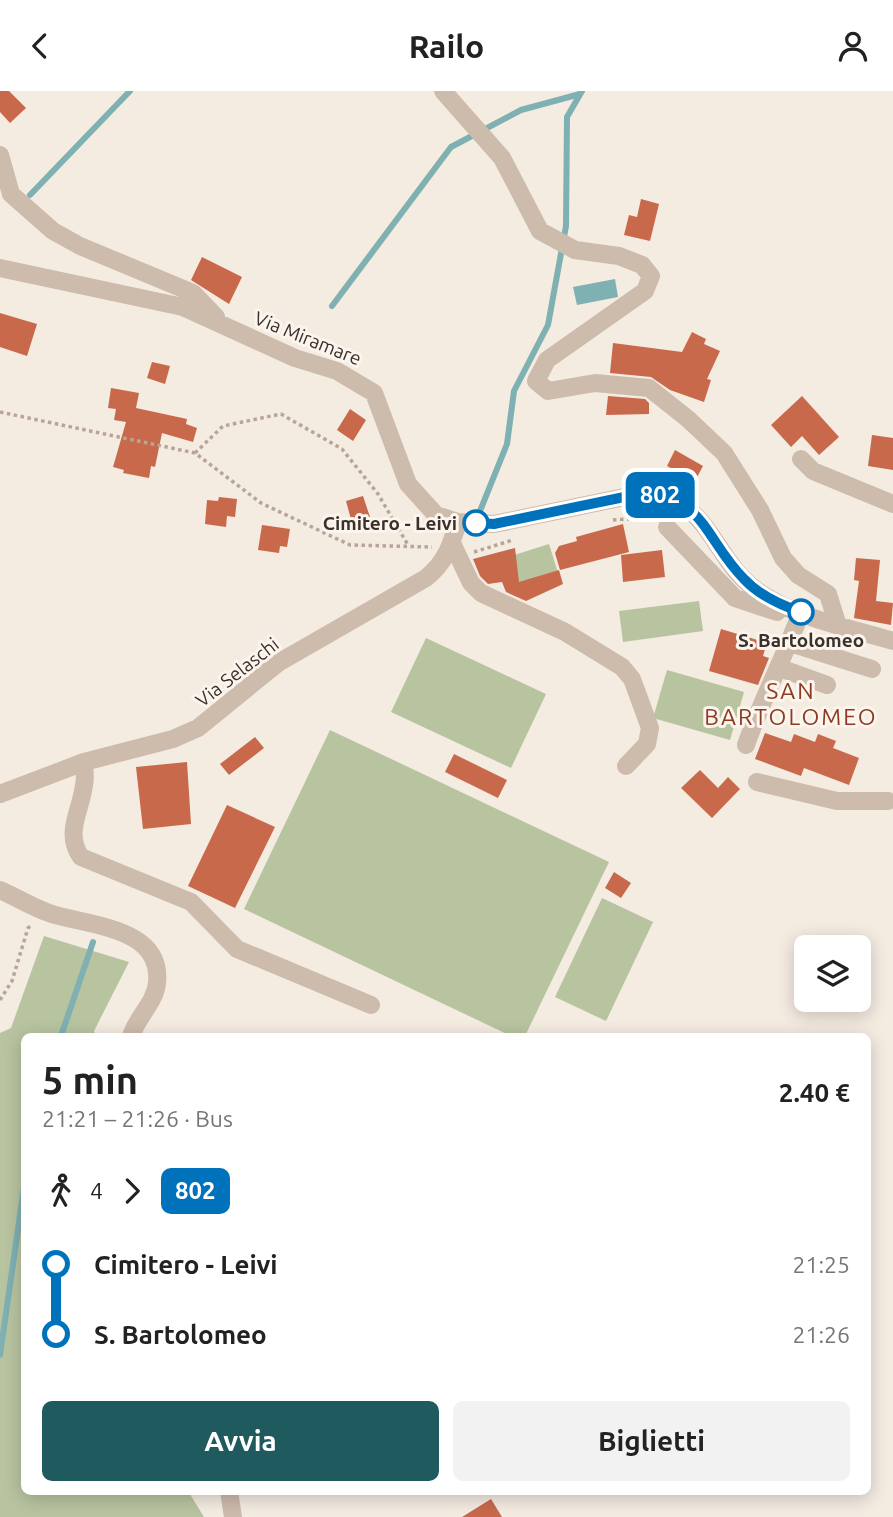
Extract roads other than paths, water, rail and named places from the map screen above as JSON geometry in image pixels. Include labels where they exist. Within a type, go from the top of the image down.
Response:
[{"type":"street","points":[[443,91],[502,158],[540,231],[576,250],[619,256],[642,265],[651,276],[645,291],[547,360],[536,381],[548,391],[595,383],[649,388],[688,419],[724,453],[760,510],[783,558],[798,575],[828,594],[838,626]]},
{"type":"street","points":[[0,155],[11,194],[52,231],[80,247],[193,293],[226,327]]},
{"type":"street","name":"Via Miramare","points":[[0,268],[183,307],[364,384],[374,393],[408,484],[436,515],[458,522],[494,524],[634,495],[653,494],[676,499],[701,520],[744,579],[762,594],[838,626],[893,641]]},
{"type":"street","points":[[801,459],[813,471],[893,504]]},
{"type":"street","name":"Via Selaschi","points":[[0,794],[84,762],[173,739],[198,728],[278,663],[439,568],[451,547],[458,522]]},
{"type":"street","points":[[667,527],[735,598],[785,615],[796,610]]},
{"type":"street","points":[[451,547],[471,583],[481,593],[565,632],[622,667],[632,679],[650,728],[647,744],[626,767]]},
{"type":"street","points":[[746,745],[760,704],[790,643],[796,610]]},
{"type":"street","points":[[790,643],[872,669]]},
{"type":"street","points":[[780,668],[827,685]]},
{"type":"street","points":[[84,762],[85,785],[72,834],[75,848],[81,857],[191,902],[237,949],[371,1005]]},
{"type":"street","points":[[757,782],[837,801],[888,801]]},
{"type":"street","points":[[0,890],[48,913],[128,934],[143,944],[154,963],[158,980],[155,993],[133,1033]]},
{"type":"street","points":[[230,1495],[233,1517]]},
{"type":"water","points":[[615,279],[618,297],[577,305],[573,287]]},
{"type":"waterway","points":[[30,195],[130,91]]},
{"type":"waterway","points":[[478,516],[507,444],[514,391],[548,325],[566,226],[567,117],[582,91]]},
{"type":"waterway","points":[[332,306],[451,147],[521,110],[580,94]]},
{"type":"waterway","points":[[62,1033],[93,942]]},
{"type":"waterway","points":[[0,1355],[21,1208]]},
{"type":"place","name":"Cimitero - Leivi","points":[[476,523]]},
{"type":"place","name":"S. Bartolomeo","points":[[801,612]]},
{"type":"district","name":"SAN BARTOLOMEO","points":[[791,704]]}]
